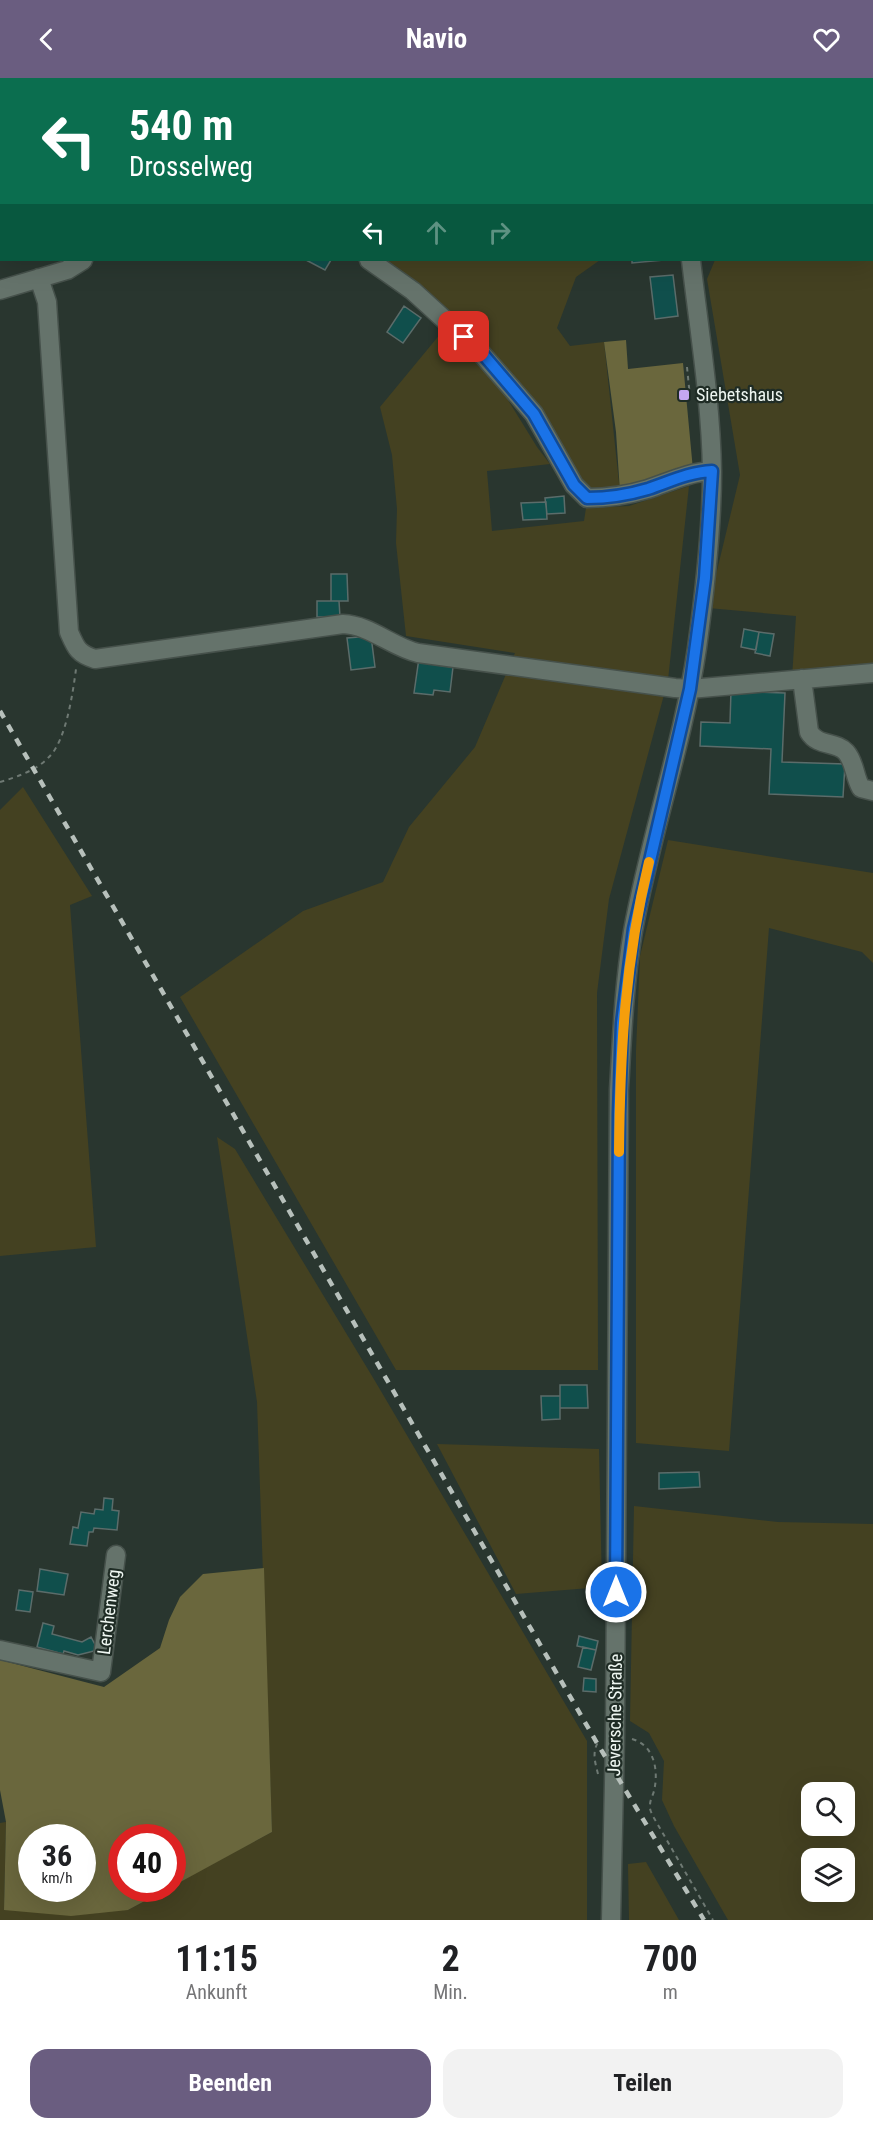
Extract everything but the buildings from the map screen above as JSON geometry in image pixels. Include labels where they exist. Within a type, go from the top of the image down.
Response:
[{"type":"street","points":[[0,290],[67,270],[81,261]]},
{"type":"street","points":[[370,261],[413,291],[482,353],[534,414],[574,485],[587,498],[620,496],[698,472],[712,471]]},
{"type":"street","name":"Jeversche Straße","points":[[611,1920],[615,1737],[619,1114],[622,1023],[634,929],[690,689],[705,578],[712,471],[691,261]]},
{"type":"street","points":[[39,278],[47,302],[69,632],[82,655],[95,659],[343,624],[354,625],[404,650],[418,653],[690,689],[873,673]]},
{"type":"street","points":[[802,679],[809,732],[814,740],[845,751],[852,762],[861,788],[873,791]]},
{"type":"street","name":"Lerchenweg","points":[[0,1650],[101,1672],[116,1555]]},
{"type":"path","points":[[0,782],[17,777],[51,756],[63,733],[72,701],[80,652]]},
{"type":"path","points":[[615,1737],[639,1741],[651,1751],[655,1778],[649,1806],[713,1920]]},
{"type":"shaded area","points":[[380,261],[599,261],[576,277],[557,328],[570,346],[604,342],[620,492],[590,492],[577,480],[545,420]]},
{"type":"shaded area","points":[[715,261],[873,261],[873,670],[792,678],[796,616],[708,608],[740,475],[707,279]]},
{"type":"shaded area","points":[[446,327],[500,387],[550,464],[487,471],[492,531],[584,521],[586,508],[629,506],[689,486],[668,680],[609,899],[597,993],[598,1370],[396,1370],[180,997],[303,911],[383,882],[409,827],[475,747],[515,653],[406,636],[396,543],[397,509],[392,455],[380,407]]},
{"type":"shaded area","points":[[626,340],[628,369],[683,363],[693,470],[620,492],[616,432],[604,342]]},
{"type":"shaded area","points":[[23,787],[92,896],[70,905],[96,1247],[0,1256],[0,810]]},
{"type":"shaded area","points":[[668,840],[873,873],[873,963],[862,952],[769,928],[729,1451],[636,1443],[636,1051],[640,956]]},
{"type":"shaded area","points":[[217,1137],[235,1149],[587,1741],[587,1920],[0,1920],[0,1823],[6,1822],[4,1910],[128,1910],[143,1902],[186,1902],[186,1878],[272,1832],[257,1402]]},
{"type":"shaded area","points":[[437,1444],[599,1449],[602,1587],[516,1594]]},
{"type":"shaded area","points":[[634,1506],[778,1522],[873,1524],[873,1920],[728,1920],[674,1826],[662,1800],[664,1761],[649,1733],[630,1721]]},
{"type":"shaded area","points":[[264,1568],[272,1832],[186,1879],[186,1824],[108,1824],[108,1902],[143,1902],[128,1910],[71,1916],[4,1910],[6,1822],[0,1790],[0,1660],[104,1687],[160,1648],[169,1620],[180,1597],[203,1574]]},
{"type":"shaded area","points":[[646,1862],[679,1920],[629,1920],[628,1864]]},
{"type":"railway","points":[[0,711],[597,1743],[704,1920]]},
{"type":"slow traffic","points":[[619,1152],[622,1023],[629,958],[649,862]]},
{"type":"place","name":"Siebetshaus","points":[[684,395]]},
{"type":"route","points":[[464,337],[482,353],[534,414],[574,485],[587,498],[620,496],[698,472],[712,471],[705,578],[690,689],[634,929],[622,1023],[619,1114],[616,1592]]}]
